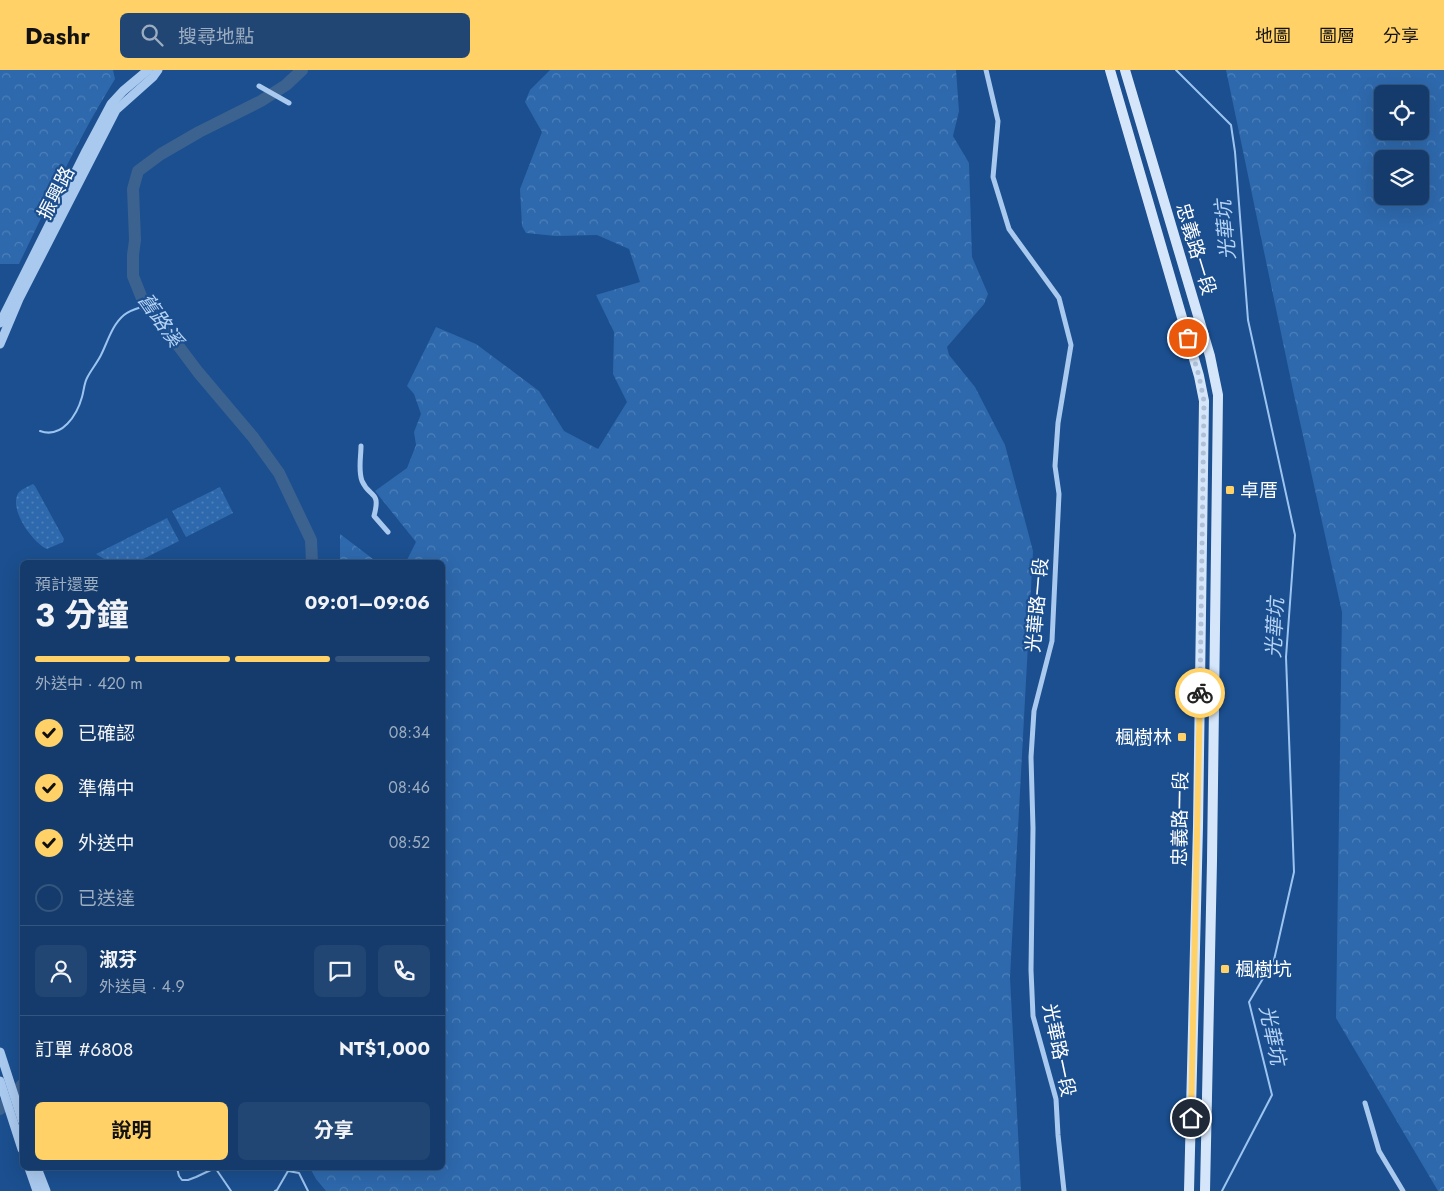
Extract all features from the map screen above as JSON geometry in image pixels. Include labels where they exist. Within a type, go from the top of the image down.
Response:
[{"type":"main road","name":"忠義路一段","points":[[1110,70],[1157,243],[1199,376],[1204,401],[1190,1014],[1189,1191]]},
{"type":"main road","name":"忠義路一段","points":[[1125,70],[1178,236],[1212,363],[1218,395],[1216,757],[1212,1015],[1205,1191]]},
{"type":"main road","points":[[1157,243],[1178,236]]},
{"type":"main road","points":[[1195,757],[1216,757]]},
{"type":"main road","points":[[1190,1014],[1212,1015]]},
{"type":"street","name":"振興路","points":[[0,323],[86,150],[111,104],[148,70]]},
{"type":"street","name":"振興路","points":[[0,344],[19,299],[116,110],[148,82],[158,70]]},
{"type":"street","name":"光華路一段","points":[[986,70],[998,121],[993,177],[1009,229],[1058,298],[1071,345],[1058,423],[1055,458],[1059,494],[1052,641],[1034,711],[1032,757],[1031,970],[1033,1016],[1056,1099],[1064,1191]]},
{"type":"street","points":[[259,86],[289,103]]},
{"type":"street","points":[[361,446],[360,470],[363,483],[376,497],[377,503],[374,516],[388,532]]},
{"type":"street","points":[[0,1052],[20,1112]]},
{"type":"street","points":[[0,1082],[20,1142]]},
{"type":"street","points":[[1365,1103],[1379,1151],[1403,1191]]},
{"type":"street","points":[[30,1170],[37,1191]]},
{"type":"street","points":[[38,1170],[46,1191]]},
{"type":"green space","points":[[0,70],[113,70],[115,79],[76,147],[19,264],[0,264]]},
{"type":"green space","points":[[550,70],[956,70],[959,111],[953,136],[969,163],[972,257],[988,294],[984,304],[947,347],[949,355],[975,387],[1005,445],[1033,551],[1010,977],[1021,1191],[326,1191],[311,1170],[445,1170],[445,560],[407,560],[416,542],[375,491],[407,468],[416,445],[414,432],[421,414],[414,394],[407,386],[436,327],[476,344],[539,391],[564,431],[598,449],[627,402],[613,374],[614,332],[596,295],[640,282],[629,249],[597,235],[556,236],[526,233],[522,226],[520,189],[542,132],[525,102],[530,90]]},
{"type":"green space","points":[[1226,70],[1444,70],[1444,1191],[1438,1191],[1336,1018],[1342,612],[1294,395]]},
{"type":"green space","points":[[33,484],[64,539],[63,542],[47,549],[29,533],[16,507],[16,499],[19,492]]},
{"type":"green space","points":[[220,487],[233,513],[186,537],[172,511]]},
{"type":"green space","points":[[167,518],[179,541],[141,560],[106,560],[96,554]]},
{"type":"green space","points":[[340,534],[374,560],[340,560]]},
{"type":"waterway","name":"舊路溪","points":[[302,70],[286,85],[261,101],[199,132],[161,154],[138,171],[133,189],[135,240],[133,276],[145,306],[253,437],[279,473],[311,540],[312,560]]},
{"type":"waterway","name":"光華坑","points":[[1176,70],[1231,125],[1235,152],[1248,320],[1295,535],[1286,657],[1294,872],[1274,960],[1249,1002],[1272,1095],[1222,1191]]},
{"type":"waterway","points":[[40,431],[55,432],[67,424],[80,404],[87,378],[116,324],[126,313],[145,306]]},
{"type":"waterway","name":"舊路溪","points":[[0,1109],[20,1087]]},
{"type":"waterway","points":[[178,1170],[182,1180],[188,1180],[211,1170]]},
{"type":"waterway","points":[[217,1170],[231,1191]]},
{"type":"waterway","points":[[275,1191],[288,1171],[299,1173],[308,1191]]},
{"type":"way so far","points":[[1188,338],[1204,401],[1200,693]]},
{"type":"place","name":"卓厝","points":[[1230,490]]},
{"type":"place","name":"楓樹林","points":[[1182,737]]},
{"type":"place","name":"楓樹坑","points":[[1225,969]]},
{"type":"route","points":[[1191,1118],[1200,693]]}]
